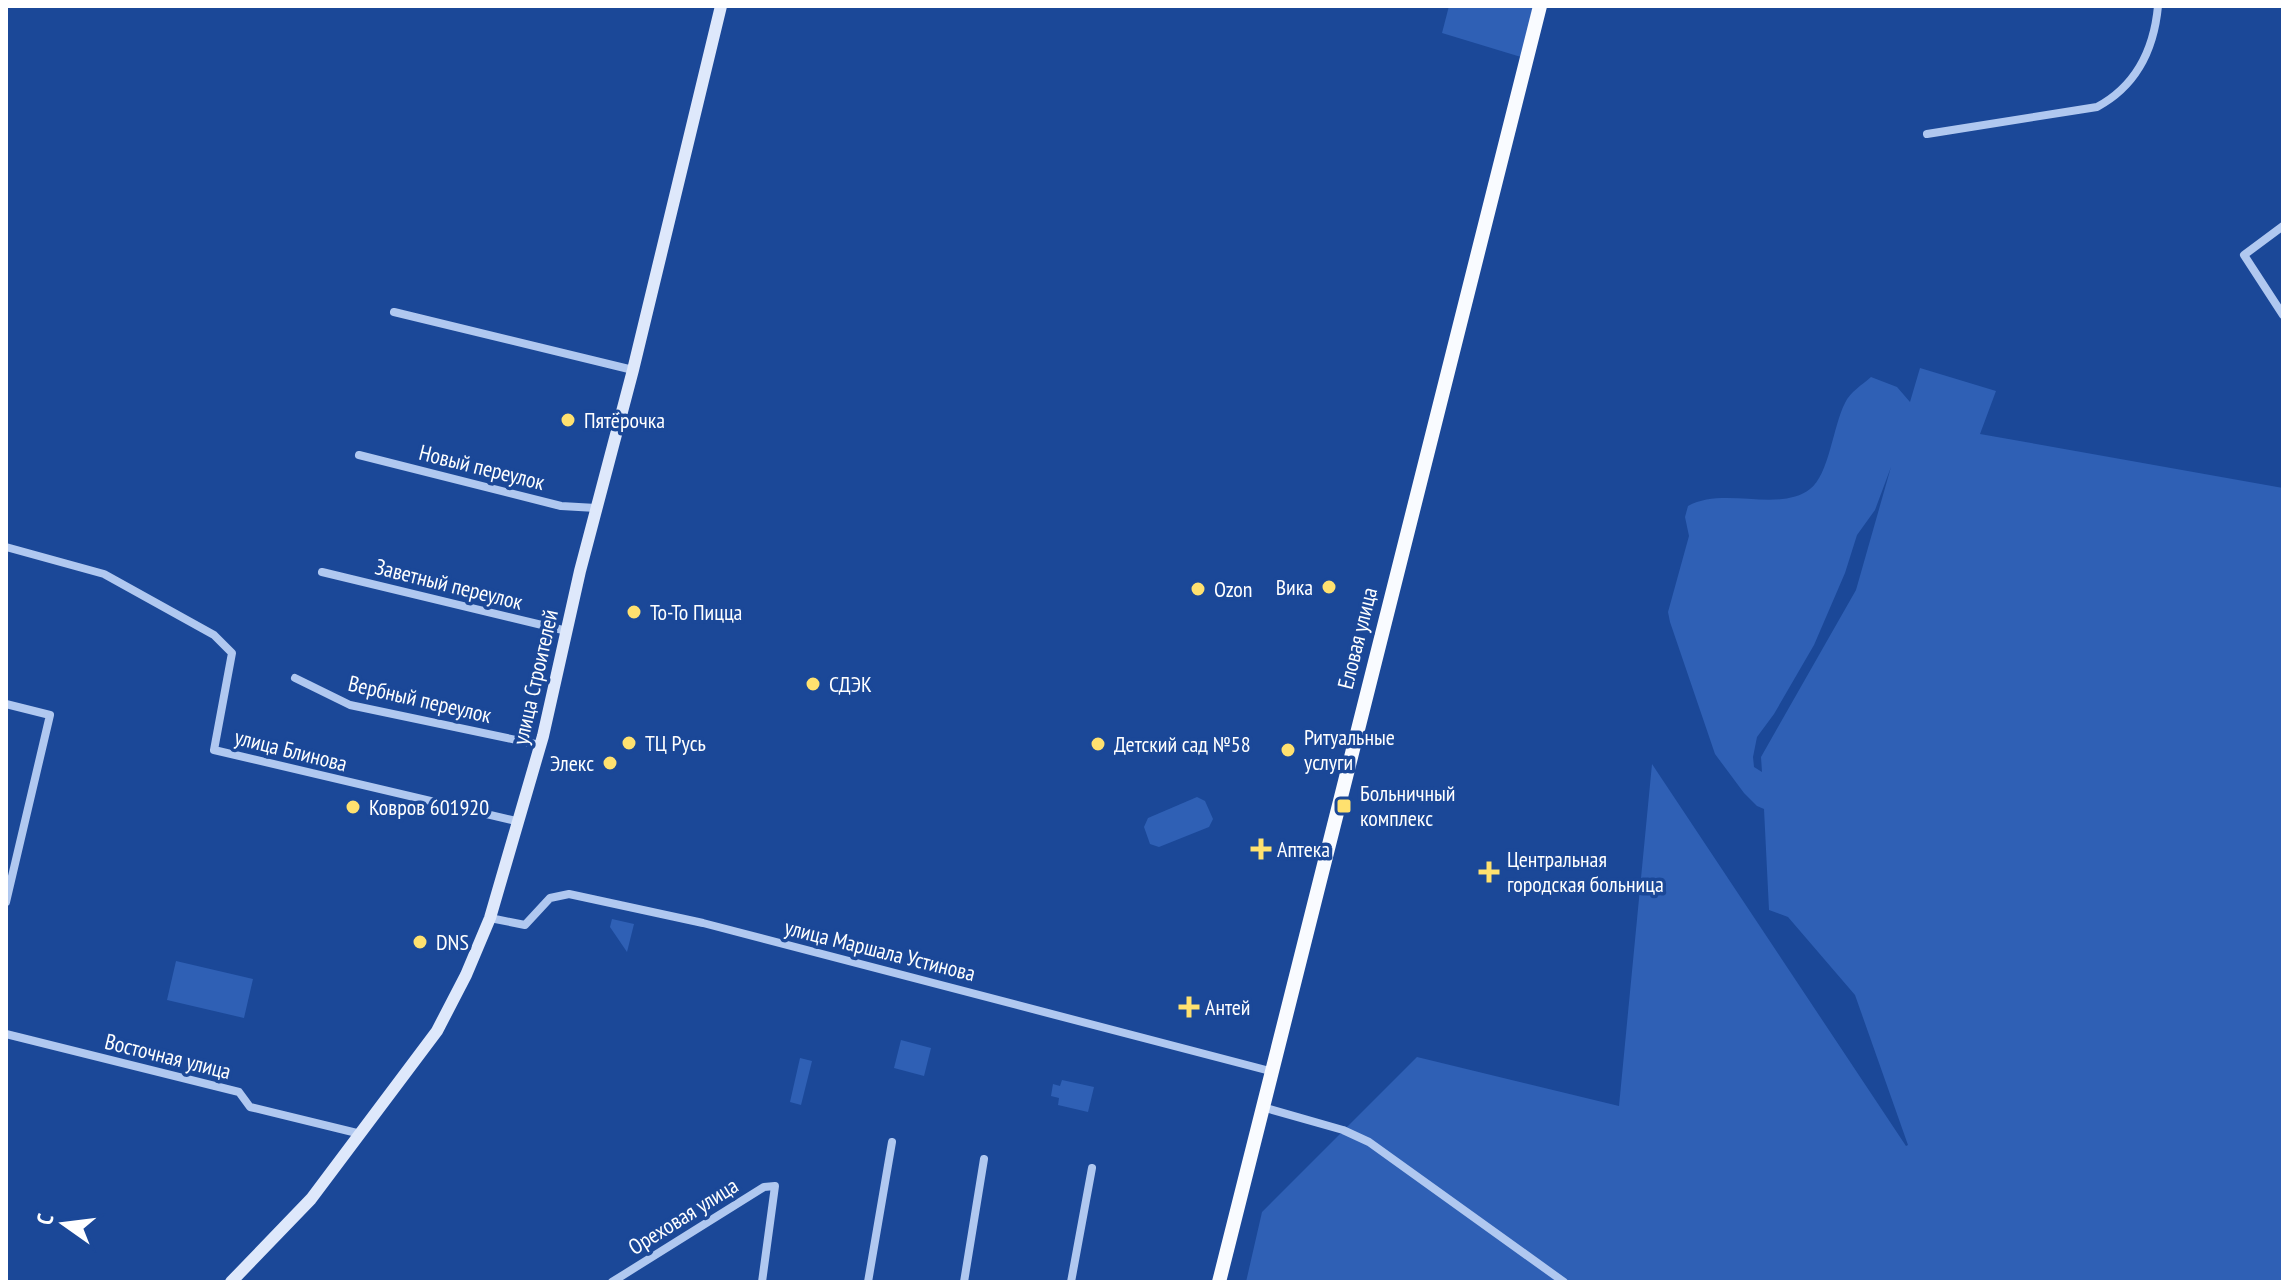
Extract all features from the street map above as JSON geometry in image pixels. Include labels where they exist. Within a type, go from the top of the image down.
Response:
[{"type":"main road","name":"улица Строителей","points":[[231,1282],[311,1199],[437,1031],[466,975],[490,918],[540,745],[721,6]]},
{"type":"main road","name":"Еловая улица","points":[[1219,1282],[1540,6]]},
{"type":"street","points":[[1927,134],[2097,107],[2108,101],[2130,82],[2141,66],[2155,32],[2158,6]]},
{"type":"street","points":[[2283,226],[2244,255],[2283,315]]},
{"type":"street","points":[[394,312],[633,370]]},
{"type":"street","name":"Новый переулок","points":[[359,455],[561,506],[596,508]]},
{"type":"street","name":"улица Блинова","points":[[6,547],[104,574],[214,635],[232,653],[214,750],[516,821]]},
{"type":"street","name":"Заветный переулок","points":[[322,572],[567,631]]},
{"type":"street","name":"Вербный переулок","points":[[295,678],[350,705],[540,745]]},
{"type":"street","points":[[6,704],[50,715],[6,902]]},
{"type":"street","name":"улица Маршала Устинова","points":[[490,918],[525,925],[550,898],[569,894],[703,923],[1270,1071]]},
{"type":"street","name":"Восточная улица","points":[[6,1034],[239,1092],[250,1107],[361,1134]]},
{"type":"street","points":[[1262,1107],[1343,1130],[1369,1142],[1564,1282]]},
{"type":"street","points":[[868,1282],[892,1142]]},
{"type":"street","points":[[964,1282],[984,1159]]},
{"type":"street","points":[[1071,1282],[1092,1168]]},
{"type":"street","name":"Ореховая улица","points":[[612,1282],[628,1278],[764,1187],[775,1186],[762,1282]]},
{"type":"shaded area","points":[[1449,6],[1533,6],[1521,57],[1442,33]]},
{"type":"shaded area","points":[[1920,368],[1996,391],[1980,434],[2283,488],[2283,1282],[1246,1282],[1262,1212],[1417,1057],[1619,1106],[1652,764],[1908,1145],[1855,995],[1788,917],[1769,910],[1764,809],[1744,793],[1715,754],[1668,612],[1689,536],[1685,517],[1688,506],[1718,498],[1783,499],[1810,489],[1822,473],[1845,403],[1871,377],[1897,387],[1910,402]],"holes":[[[1891,467],[1856,590],[1761,757],[1762,772],[1754,767],[1757,737],[1814,645],[1845,573],[1857,535],[1875,510]]]},
{"type":"shaded area","points":[[1197,797],[1205,801],[1213,819],[1209,827],[1159,847],[1150,844],[1144,827],[1148,818]]},
{"type":"shaded area","points":[[612,919],[634,924],[627,952],[610,927]]},
{"type":"shaded area","points":[[176,961],[253,979],[244,1018],[167,1000]]},
{"type":"shaded area","points":[[901,1040],[931,1048],[924,1076],[894,1068]]},
{"type":"shaded area","points":[[800,1058],[812,1061],[801,1105],[790,1102]]},
{"type":"shaded area","points":[[1062,1080],[1094,1087],[1088,1112],[1058,1105],[1059,1098],[1051,1096],[1053,1084],[1060,1086]]},
{"type":"place","name":"Пятёрочка","points":[[568,420]]},
{"type":"place","name":"Вика","points":[[1329,587]]},
{"type":"place","name":"Ozon","points":[[1198,589]]},
{"type":"place","name":"То-То Пицца","points":[[634,612]]},
{"type":"place","name":"СДЭК","points":[[813,684]]},
{"type":"place","name":"ТЦ Русь","points":[[629,743]]},
{"type":"place","name":"Детский сад №58","points":[[1098,744]]},
{"type":"place","name":"Ритуальные услуги","points":[[1288,750]]},
{"type":"place","name":"Элекс","points":[[610,763]]},
{"type":"place","name":"Больничный комплекс","points":[[1344,806]]},
{"type":"place","name":"Ковров 601920","points":[[353,807]]},
{"type":"place","name":"Аптека","points":[[1261,849]]},
{"type":"place","name":"Центральная городская больница","points":[[1489,872]]},
{"type":"place","name":"DNS","points":[[420,942]]},
{"type":"place","name":"Антей","points":[[1189,1007]]}]
